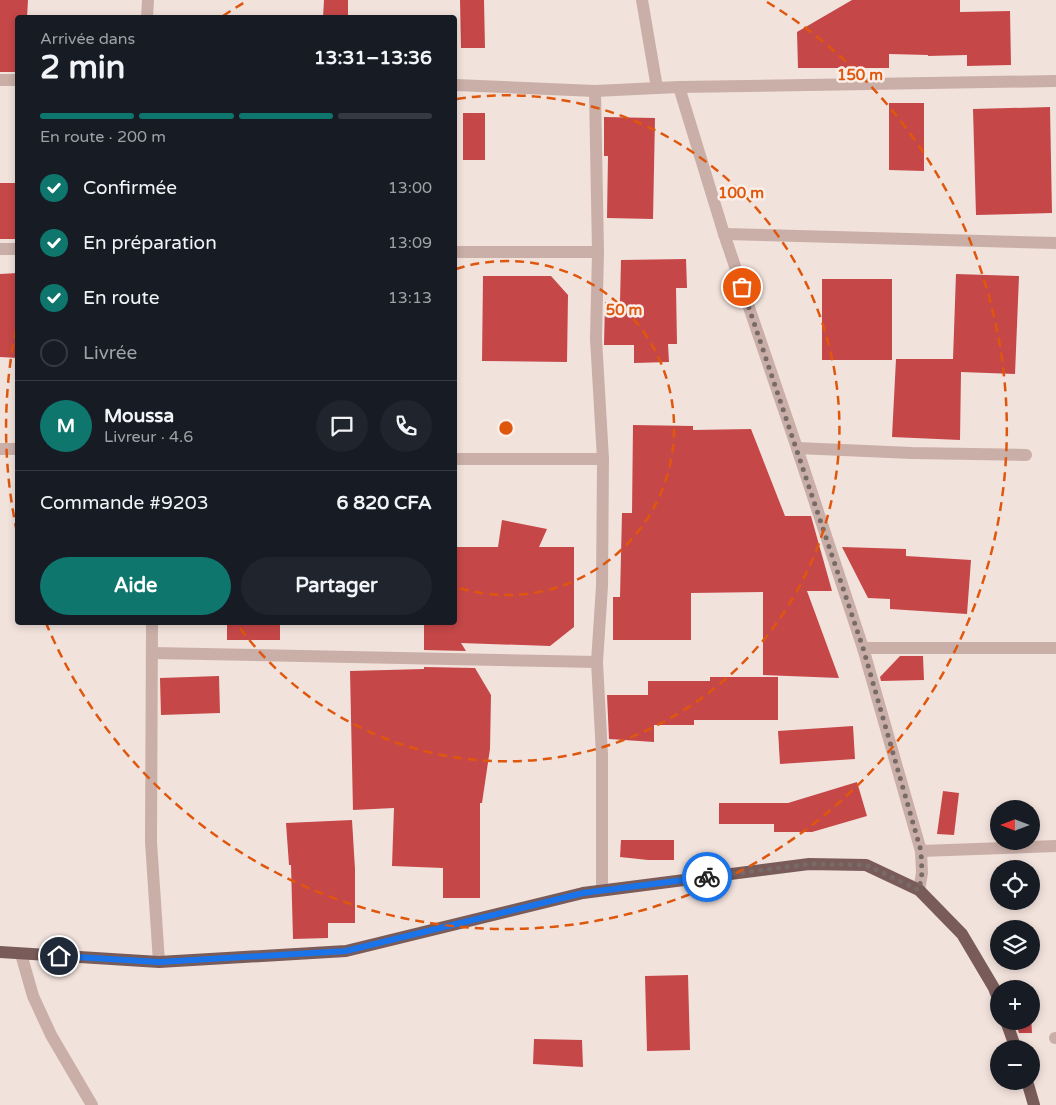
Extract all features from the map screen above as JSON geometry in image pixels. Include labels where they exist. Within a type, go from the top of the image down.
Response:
[{"type":"main road","points":[[0,952],[159,962],[346,951],[583,893],[810,864],[866,865],[919,890],[962,934],[990,981]]},
{"type":"main road","points":[[1030,1090],[1034,1105]]},
{"type":"street","points":[[147,15],[148,0]]},
{"type":"street","points":[[642,0],[657,88]]},
{"type":"street","points":[[0,80],[15,80]]},
{"type":"street","points":[[457,85],[594,91],[679,87],[1056,82]]},
{"type":"street","points":[[679,87],[724,234],[863,648],[921,851],[922,873],[919,890]]},
{"type":"street","points":[[594,91],[598,252],[596,339],[603,459],[602,586],[597,662],[602,755],[602,890]]},
{"type":"street","points":[[724,234],[1056,243]]},
{"type":"street","points":[[0,249],[15,249]]},
{"type":"street","points":[[457,252],[598,252]]},
{"type":"street","points":[[797,448],[1026,455]]},
{"type":"street","points":[[0,449],[15,449]]},
{"type":"street","points":[[457,459],[603,459]]},
{"type":"street","points":[[152,625],[152,842],[159,962]]},
{"type":"street","points":[[863,648],[1056,648]]},
{"type":"street","points":[[152,653],[597,662]]},
{"type":"street","points":[[921,851],[1056,846]]},
{"type":"street","points":[[21,954],[34,996],[51,1035],[92,1105]]},
{"type":"building","points":[[0,0],[28,0],[27,15],[15,15],[15,72],[0,72]]},
{"type":"building","points":[[324,0],[348,0],[348,15],[323,15]]},
{"type":"building","points":[[460,0],[484,0],[485,48],[461,48]]},
{"type":"building","points":[[852,0],[960,0],[960,12],[1010,11],[1011,65],[967,66],[967,55],[889,54],[889,68],[798,68],[797,32]]},
{"type":"building","points":[[889,103],[924,103],[924,171],[889,170]]},
{"type":"building","points":[[1050,107],[1052,213],[976,215],[973,109]]},
{"type":"building","points":[[463,113],[485,113],[485,160],[463,160]]},
{"type":"building","points":[[604,117],[655,118],[653,219],[607,218],[608,156],[604,156]]},
{"type":"building","points":[[0,183],[15,183],[15,239],[0,239]]},
{"type":"building","points":[[686,259],[687,288],[676,288],[677,344],[668,344],[669,362],[634,363],[634,345],[604,345],[605,302],[620,302],[621,260]]},
{"type":"building","points":[[15,273],[15,358],[0,357],[0,274]]},
{"type":"building","points":[[956,274],[1019,276],[1015,374],[961,372],[960,440],[892,437],[896,359],[953,359]]},
{"type":"building","points":[[483,276],[551,276],[568,295],[567,362],[482,361]]},
{"type":"building","points":[[822,279],[892,279],[892,360],[822,360]]},
{"type":"building","points":[[633,425],[693,426],[693,430],[751,429],[785,516],[811,516],[832,591],[807,591],[839,678],[763,675],[763,592],[691,593],[691,640],[613,640],[613,597],[620,597],[622,513],[632,513]]},
{"type":"building","points":[[502,520],[547,529],[539,547],[574,547],[574,627],[550,646],[461,643],[466,651],[424,650],[424,625],[457,625],[457,547],[498,547]]},
{"type":"building","points":[[842,547],[906,549],[906,556],[971,560],[967,614],[890,609],[890,599],[868,598]]},
{"type":"building","points":[[227,625],[280,625],[280,640],[227,640]]},
{"type":"building","points":[[900,656],[923,656],[924,680],[881,681],[880,677]]},
{"type":"building","points":[[424,667],[475,668],[491,695],[490,749],[482,803],[480,803],[480,898],[443,898],[443,868],[392,866],[394,808],[353,810],[350,671],[424,669]]},
{"type":"building","points":[[219,676],[220,713],[161,715],[160,678]]},
{"type":"building","points":[[710,677],[778,677],[778,720],[694,720],[694,725],[654,725],[654,742],[609,739],[607,695],[648,695],[648,681],[710,681]]},
{"type":"building","points":[[853,726],[855,759],[780,764],[778,731]]},
{"type":"building","points":[[857,782],[867,816],[812,832],[774,832],[774,824],[719,824],[719,803],[788,803]]},
{"type":"building","points":[[943,791],[959,793],[954,835],[937,834]]},
{"type":"building","points":[[352,820],[355,869],[355,923],[328,923],[328,938],[293,939],[291,865],[289,865],[286,823]]},
{"type":"building","points":[[621,840],[674,840],[674,860],[620,857]]},
{"type":"building","points":[[688,975],[690,1050],[647,1051],[645,976]]},
{"type":"building","points":[[1018,1030],[1032,1030],[1032,1033],[1019,1033]]},
{"type":"building","points":[[534,1039],[582,1040],[583,1067],[533,1064]]},
{"type":"way so far","points":[[707,877],[810,864],[866,865],[919,890],[922,873],[921,851],[863,648],[742,287]]},
{"type":"route","points":[[59,956],[159,962],[346,951],[583,893],[707,877]]}]
